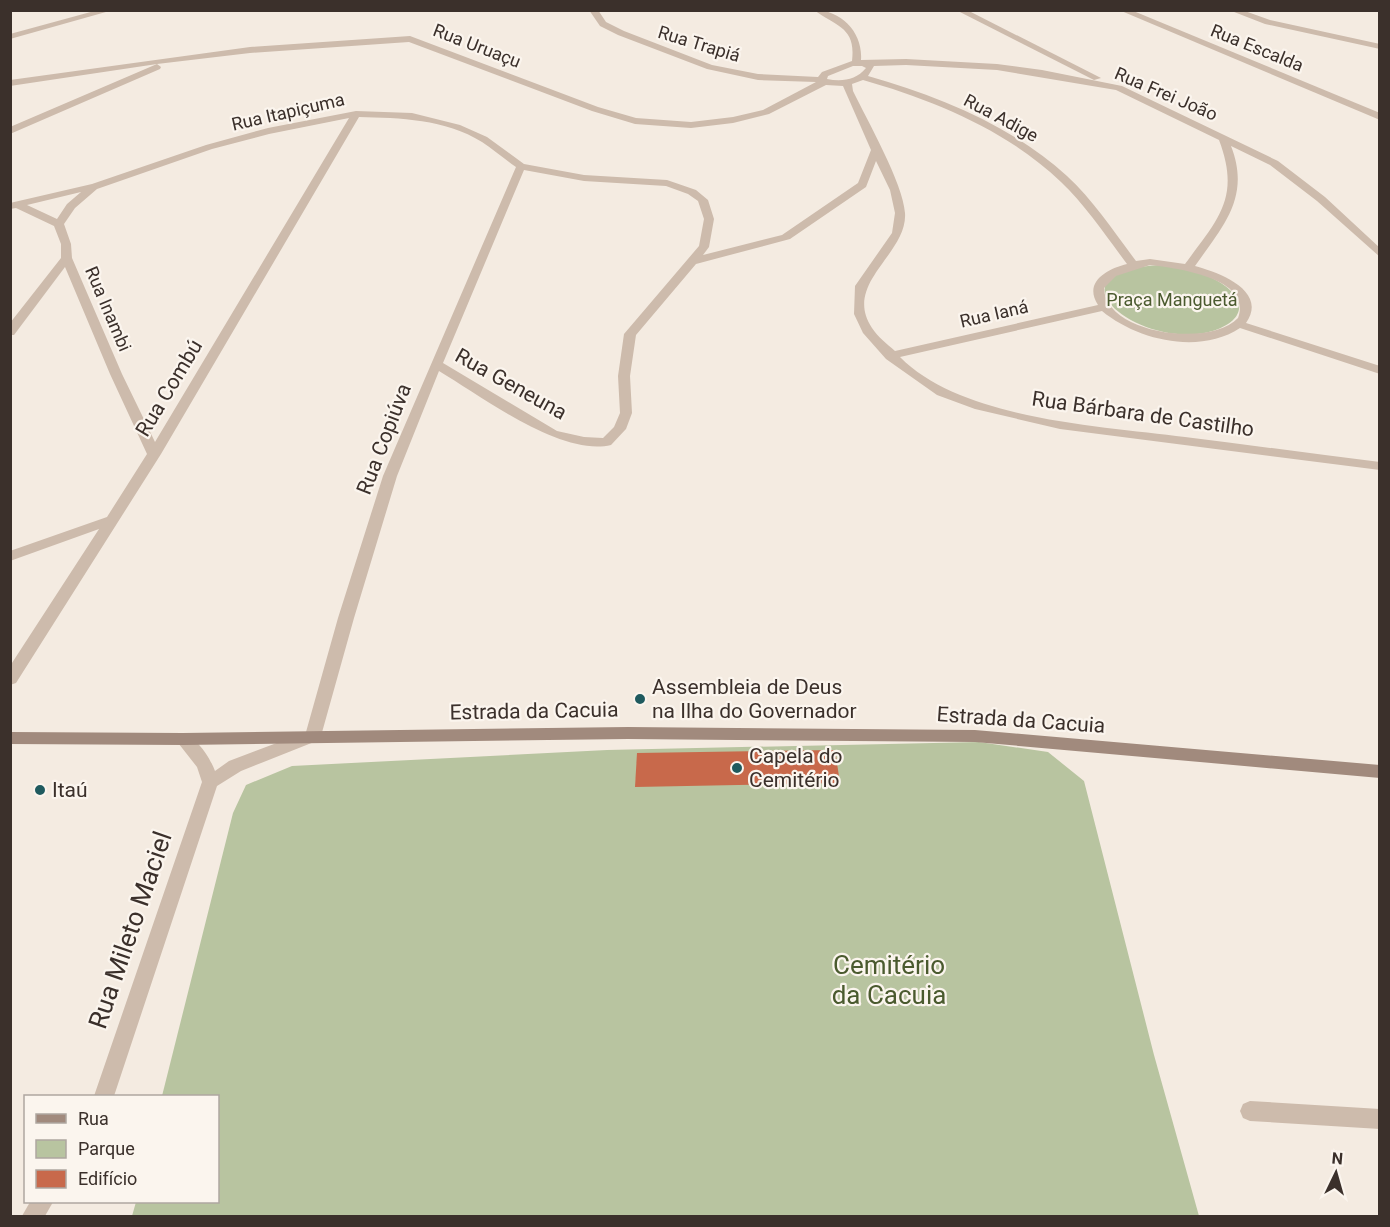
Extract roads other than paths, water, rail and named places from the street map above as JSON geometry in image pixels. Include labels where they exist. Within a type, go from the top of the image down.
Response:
[{"type":"main road","name":"Estrada da Cacuia","points":[[10,738],[183,740],[313,736],[628,733],[975,736],[1380,772]]},
{"type":"street","points":[[10,37],[109,10]]},
{"type":"street","name":"Rua Trapiá","points":[[593,10],[603,24],[621,33],[710,67],[758,77],[827,81]]},
{"type":"street","points":[[818,10],[848,29],[859,46],[863,66],[848,87],[827,81]]},
{"type":"street","points":[[960,10],[1119,88]]},
{"type":"street","name":"Rua Escalda","points":[[1123,10],[1380,117]]},
{"type":"street","points":[[1233,10],[1268,22],[1380,47]]},
{"type":"street","name":"Rua Uruaçu","points":[[10,83],[250,50],[410,39],[616,116],[635,121],[691,125],[733,120],[766,112],[827,81],[863,66]]},
{"type":"street","points":[[10,131],[176,59]]},
{"type":"street","name":"Rua Frei João","points":[[863,66],[906,62],[997,67],[1119,88],[1223,137],[1233,165],[1234,188],[1227,213],[1189,266]]},
{"type":"street","name":"Rua Adige","points":[[863,66],[881,82],[988,126],[1015,140],[1045,161],[1066,180],[1133,264]]},
{"type":"street","name":"Rua Bárbara de Castilho","points":[[848,87],[896,190],[900,223],[897,233],[861,286],[860,314],[867,330],[890,356],[941,392],[979,406],[1060,425],[1380,466]]},
{"type":"street","name":"Rua Itapiçuma","points":[[15,206],[95,186],[209,147],[308,122],[356,114],[412,116],[457,127],[484,139],[522,166],[584,178],[667,183],[692,192],[703,200],[709,219],[704,247],[693,261]]},
{"type":"street","name":"Rua Combú","points":[[10,679],[154,454],[356,114]]},
{"type":"street","points":[[1223,137],[1274,163],[1297,179],[1380,254]]},
{"type":"street","points":[[693,261],[786,237],[862,185],[876,150]]},
{"type":"street","name":"Rua Copiúva","points":[[313,736],[346,618],[390,476],[522,166]]},
{"type":"street","points":[[59,224],[71,206],[95,186]]},
{"type":"street","name":"Rua Itapiçuma","points":[[15,206],[59,224]]},
{"type":"street","name":"Rua Inambi","points":[[59,224],[66,244],[67,258],[116,374],[154,454]]},
{"type":"street","points":[[10,332],[67,258]]},
{"type":"street","name":"Rua Geneuna","points":[[436,364],[553,434],[584,441],[606,442],[620,429],[626,413],[624,376],[630,334],[693,261]]},
{"type":"street","points":[[1169,263],[1189,266],[1209,273],[1238,292],[1245,303],[1245,314],[1239,324],[1225,332],[1206,337],[1167,336],[1137,328],[1118,319],[1105,307],[1099,296],[1099,285],[1111,272],[1133,264],[1169,263]]},
{"type":"street","name":"Rua Ianá","points":[[890,356],[1105,307]]},
{"type":"street","points":[[1239,324],[1380,370]]},
{"type":"street","points":[[10,556],[114,519]]},
{"type":"street","points":[[183,740],[204,764],[210,782],[235,766],[313,736]]},
{"type":"street","name":"Rua Mileto Maciel","points":[[104,1095],[210,782]]},
{"type":"street","points":[[1250,1111],[1380,1119]]},
{"type":"street","points":[[33,1216],[41,1203]]},
{"type":"place","name":"Assembleia de Deus na Ilha do Governador","points":[[640,699]]},
{"type":"place","name":"Capela do Cemitério","points":[[737,768]]},
{"type":"place","name":"Itaú","points":[[40,790]]},
{"type":"park label","name":"Praça Manguetá","points":[[1172,300]]},
{"type":"park label","name":"Cemitério da Cacuia","points":[[889,980]]}]
